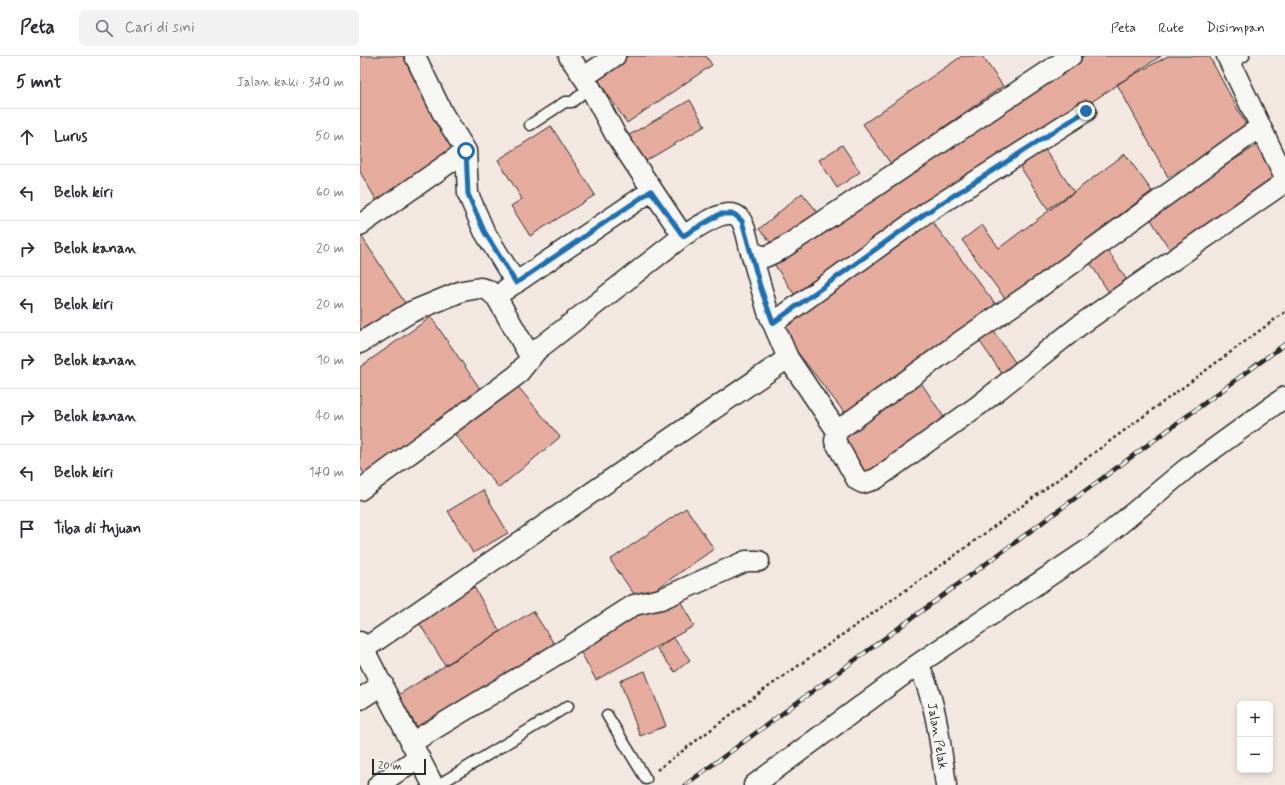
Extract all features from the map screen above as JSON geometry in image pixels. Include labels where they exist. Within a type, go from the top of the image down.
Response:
[{"type":"street","points":[[415,56],[443,114],[466,151],[468,194],[484,231],[516,283]]},
{"type":"street","points":[[569,56],[587,82],[615,134],[651,191],[683,236]]},
{"type":"street","points":[[587,82],[615,56]]},
{"type":"street","points":[[751,252],[765,257],[780,250],[1071,56]]},
{"type":"street","points":[[1234,59],[1260,127],[1285,178]]},
{"type":"street","points":[[773,323],[926,213],[1086,111]]},
{"type":"street","points":[[836,431],[961,341],[1040,287],[1260,127]]},
{"type":"street","points":[[360,225],[466,151]]},
{"type":"street","points":[[360,490],[517,375],[537,350],[683,236],[720,214],[734,214],[742,221],[760,286],[773,323],[788,358],[836,431],[835,441],[857,480],[863,483],[876,479],[979,405],[1080,325],[1285,182]]},
{"type":"street","points":[[497,298],[516,283],[651,191]]},
{"type":"street","points":[[360,342],[411,312],[462,291],[480,288],[488,290],[497,298],[531,358]]},
{"type":"street","points":[[433,785],[362,645],[788,358]]},
{"type":"street","points":[[754,785],[918,664],[1092,547],[1186,468],[1285,397]]},
{"type":"street","points":[[378,785],[415,750],[634,605],[661,599],[746,561],[759,561]]},
{"type":"street","name":"Jalan Pelak","points":[[918,664],[924,677],[936,717],[946,785]]},
{"type":"street","points":[[360,700],[383,684]]},
{"type":"lane","points":[[530,125],[565,102],[572,102],[587,82]]},
{"type":"lane","points":[[438,785],[568,706]]},
{"type":"lane","points":[[607,715],[645,776]]},
{"type":"path","points":[[645,776],[950,559],[1285,312]]},
{"type":"building","points":[[360,56],[404,56],[461,150],[377,201],[360,172]]},
{"type":"building","points":[[628,56],[706,56],[712,65],[627,123],[596,77]]},
{"type":"building","points":[[962,56],[982,56],[1003,86],[891,164],[863,124]]},
{"type":"building","points":[[1076,56],[1161,56],[796,297],[770,258]]},
{"type":"building","points":[[1168,56],[1209,56],[1250,132],[1168,177],[1117,84]]},
{"type":"building","points":[[690,100],[705,126],[639,165],[624,138]]},
{"type":"building","points":[[551,126],[595,195],[530,236],[511,206],[522,199],[498,160]]},
{"type":"building","points":[[1262,142],[1285,179],[1172,253],[1148,215]]},
{"type":"building","points":[[842,145],[860,172],[837,188],[819,160]]},
{"type":"building","points":[[1042,145],[1074,192],[1048,209],[1017,162]]},
{"type":"building","points":[[1125,154],[1152,191],[1006,300],[962,240],[982,225],[999,248]]},
{"type":"building","points":[[802,193],[820,215],[778,251],[759,229]]},
{"type":"building","points":[[927,215],[997,306],[851,421],[780,330]]},
{"type":"building","points":[[360,234],[409,309],[360,341]]},
{"type":"building","points":[[1106,247],[1131,287],[1113,299],[1087,258]]},
{"type":"building","points":[[431,317],[483,393],[365,475],[360,467],[360,367]]},
{"type":"building","points":[[992,329],[1017,365],[1003,375],[978,339]]},
{"type":"building","points":[[918,378],[949,425],[870,480],[839,434]]},
{"type":"building","points":[[514,382],[560,437],[499,488],[453,432]]},
{"type":"building","points":[[483,490],[508,533],[473,553],[448,511]]},
{"type":"building","points":[[686,508],[714,549],[639,601],[610,560]]},
{"type":"building","points":[[474,587],[500,632],[445,665],[418,621]]},
{"type":"building","points":[[676,593],[694,626],[596,680],[578,647]]},
{"type":"building","points":[[533,611],[556,647],[420,732],[398,695]]},
{"type":"building","points":[[673,637],[690,660],[675,672],[657,649]]},
{"type":"building","points":[[645,671],[666,726],[640,736],[620,681]]},
{"type":"railway","points":[[685,785],[1285,344]]},
{"type":"route","points":[[466,151],[466,179],[468,194],[484,231],[516,283],[651,191],[683,236],[720,214],[734,214],[742,221],[760,286],[773,323],[926,213],[1086,111]]}]
